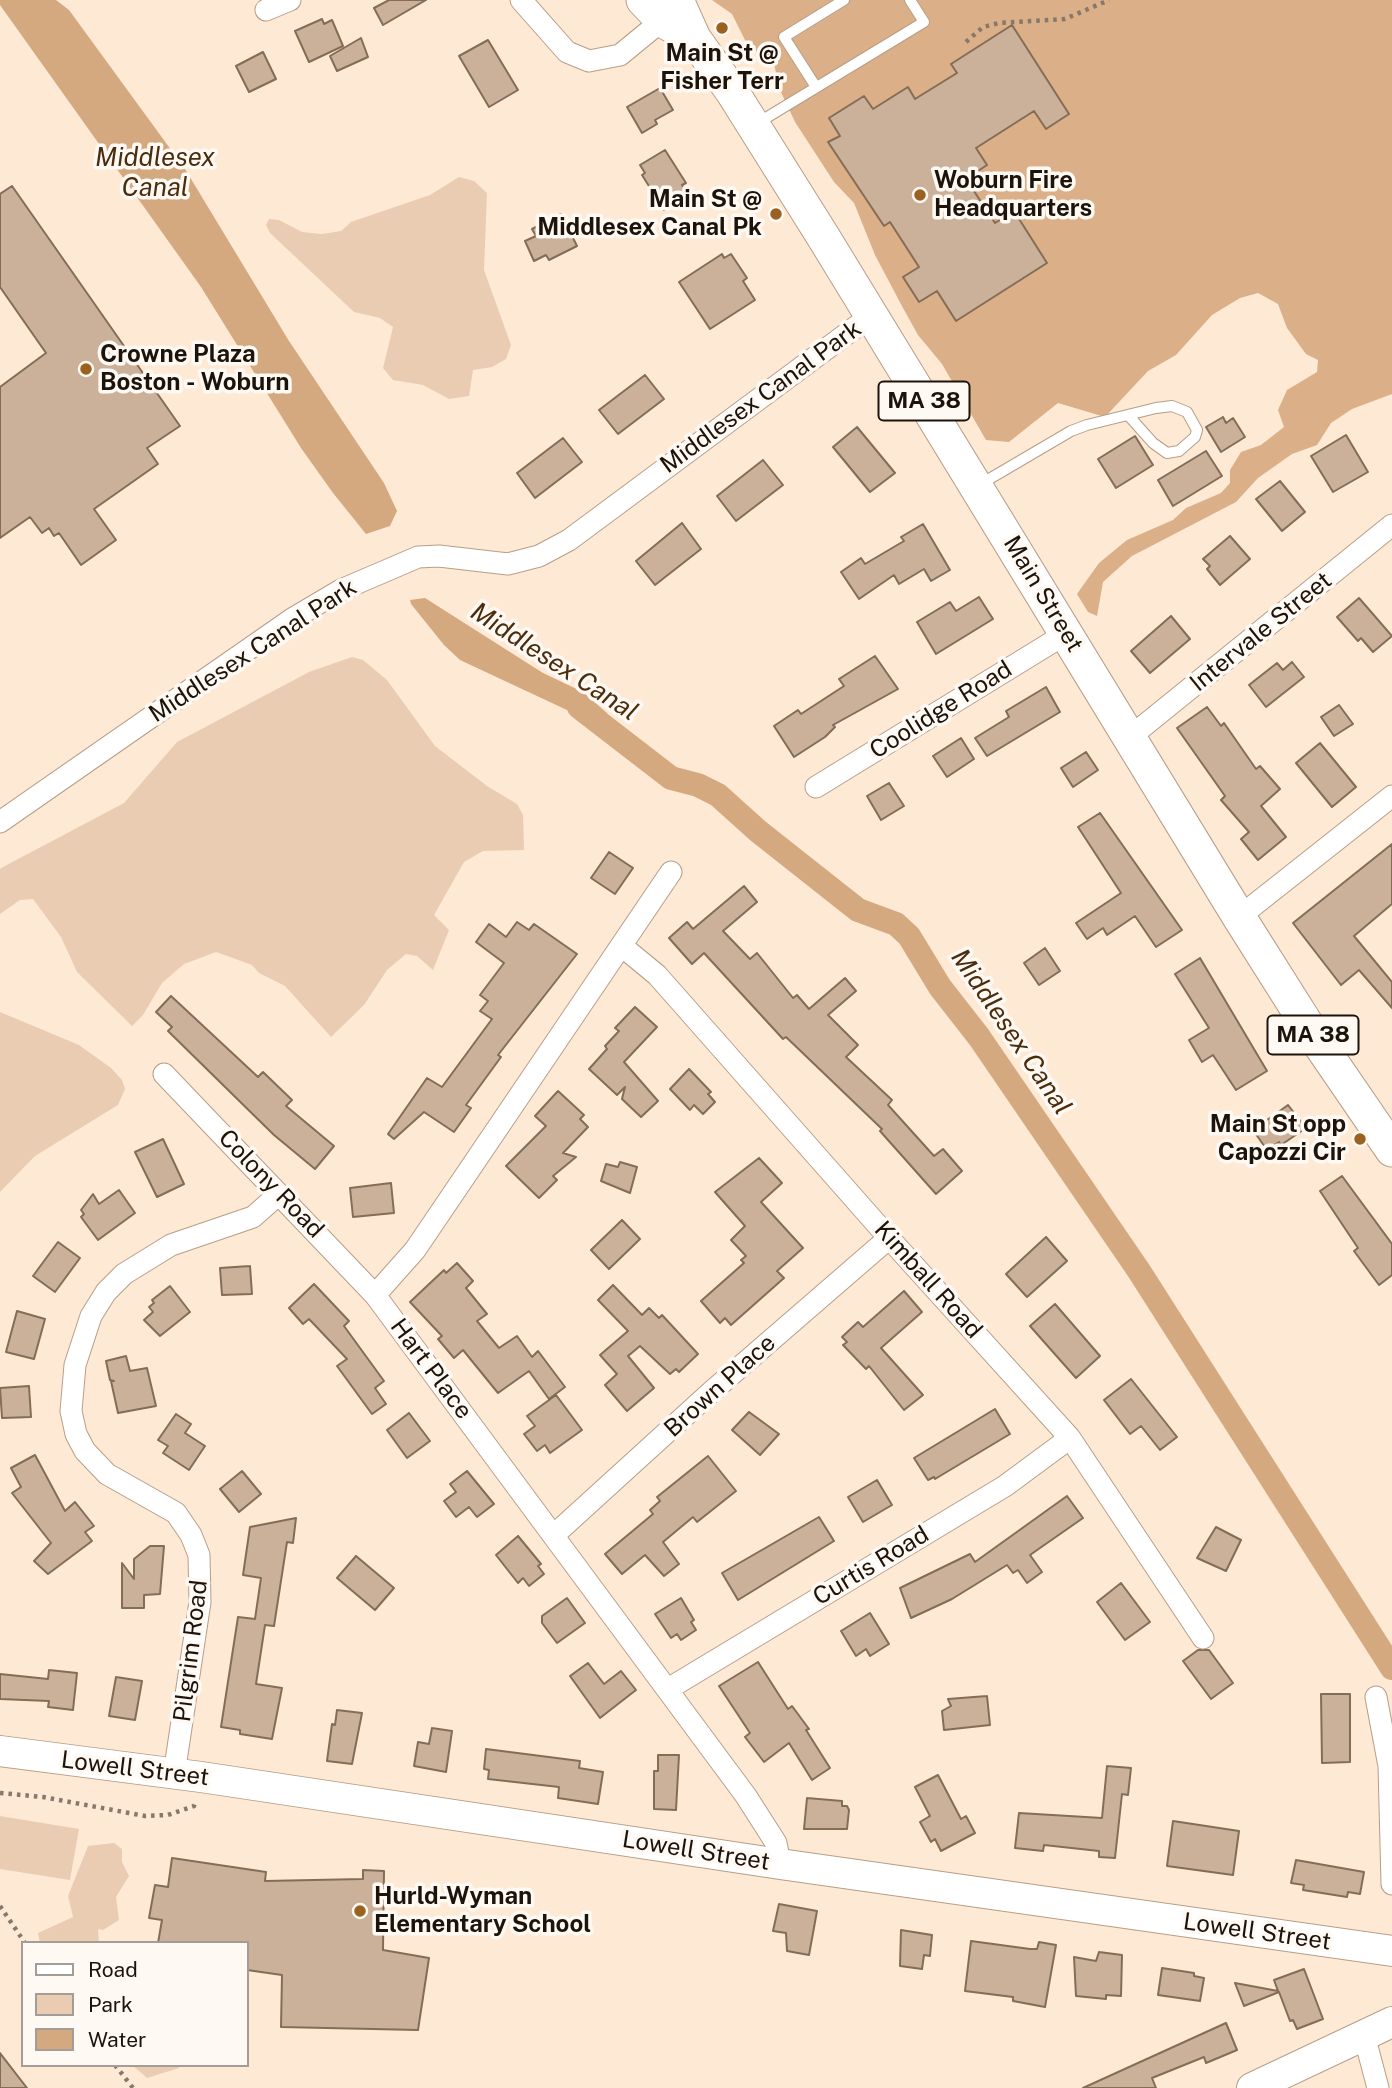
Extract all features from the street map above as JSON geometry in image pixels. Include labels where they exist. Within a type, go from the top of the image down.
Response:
[{"type":"main road","name":"Main Street","points":[[666,6],[694,38],[754,125],[1239,917],[1387,1134]]},
{"type":"street","points":[[266,10],[290,0]]},
{"type":"street","points":[[521,0],[560,46],[583,60],[600,61],[620,55],[666,6]]},
{"type":"street","name":"Middlesex Canal Park","points":[[0,822],[292,619],[341,590],[418,557],[439,556],[508,564],[538,556],[569,540],[872,315]]},
{"type":"street","name":"Intervale Street","points":[[1130,737],[1392,525]]},
{"type":"street","name":"Coolidge Road","points":[[816,787],[1067,633]]},
{"type":"street","points":[[1239,917],[1392,796]]},
{"type":"street","name":"Hart Place","points":[[671,872],[623,947],[415,1250],[375,1295],[772,1835],[780,1864]]},
{"type":"street","name":"Kimball Road","points":[[623,947],[657,975],[1070,1438],[1203,1638]]},
{"type":"street","name":"Colony Road","points":[[164,1074],[375,1295]]},
{"type":"street","name":"Pilgrim Road","points":[[186,1783],[200,1602],[199,1555],[188,1529],[176,1513],[107,1474],[85,1451],[71,1411],[75,1365],[90,1316],[106,1292],[124,1274],[172,1245],[253,1217],[279,1194]]},
{"type":"street","name":"Brown Place","points":[[554,1535],[710,1393],[889,1238]]},
{"type":"street","name":"Curtis Road","points":[[667,1689],[1005,1486],[1070,1438]]},
{"type":"street","points":[[1376,1697],[1391,1781],[1392,1884]]},
{"type":"street","name":"Lowell Street","points":[[0,1751],[186,1783],[1392,1951]]},
{"type":"street","points":[[1252,2088],[1392,2022]]},
{"type":"street","points":[[1364,2035],[1378,2088]]},
{"type":"lane","points":[[816,88],[785,37],[844,0]]},
{"type":"lane","points":[[754,125],[924,22],[910,0]]},
{"type":"lane","points":[[977,486],[1071,431],[1128,415],[1156,408],[1182,409],[1192,418],[1195,437],[1179,451],[1167,453],[1153,443],[1128,415]]},
{"type":"path","points":[[966,42],[983,27],[999,23],[1066,19],[1109,0]]},
{"type":"path","points":[[0,1793],[43,1797],[145,1816],[168,1815],[194,1806],[186,1783]]},
{"type":"path","points":[[0,1906],[24,1941]]},
{"type":"path","points":[[117,2067],[133,2088]]},
{"type":"green space","points":[[459,177],[474,181],[487,193],[484,270],[511,345],[506,359],[492,367],[473,370],[469,396],[449,399],[423,385],[393,380],[383,368],[393,327],[380,318],[354,312],[270,233],[266,225],[269,219],[279,220],[302,232],[322,234],[341,231],[351,222],[430,195]]},
{"type":"green space","points":[[352,657],[363,660],[387,680],[435,746],[487,786],[517,804],[523,815],[524,850],[483,851],[464,862],[434,915],[449,930],[433,970],[417,956],[406,954],[387,970],[364,1005],[331,1037],[285,986],[259,973],[252,965],[216,952],[184,964],[162,983],[143,1015],[132,1026],[77,972],[61,937],[33,899],[20,900],[0,914],[0,869],[124,803],[177,742],[309,672]]},
{"type":"green space","points":[[0,1012],[79,1045],[111,1068],[122,1080],[125,1089],[118,1105],[35,1156],[0,1192]]},
{"type":"green space","points":[[0,1816],[79,1829],[70,1880],[0,1869]]},
{"type":"green space","points":[[114,1843],[122,1849],[122,1862],[129,1876],[116,1897],[119,1920],[103,1930],[98,1929],[99,1941],[40,1941],[38,1933],[73,1917],[68,1896],[88,1846]]},
{"type":"green space","points":[[134,2067],[179,2067],[179,2068],[147,2078]]},
{"type":"shaded area","points":[[712,0],[1392,0],[1392,394],[1352,409],[1331,423],[1317,445],[1292,454],[1258,478],[1236,502],[1132,556],[1103,582],[1097,616],[1088,612],[1077,594],[1099,563],[1127,540],[1173,520],[1186,508],[1221,493],[1230,483],[1230,470],[1241,452],[1261,445],[1284,427],[1278,410],[1287,390],[1317,372],[1318,360],[1306,354],[1287,328],[1278,304],[1258,293],[1240,298],[1212,315],[1176,355],[1148,371],[1105,417],[1058,403],[1009,442],[986,440],[942,364],[918,335],[875,255],[854,203],[834,182],[795,122],[780,90],[774,64],[748,46],[732,14]]},
{"type":"water","name":"Middlesex Canal","points":[[0,0],[56,0],[69,10],[185,169],[289,341],[384,483],[397,511],[390,526],[366,534],[333,493],[301,448],[201,287],[0,5]]},
{"type":"water","name":"Middlesex Canal","points":[[425,598],[543,673],[583,692],[607,713],[609,718],[605,725],[584,718],[460,660],[444,645],[411,604],[410,600]]},
{"type":"building","points":[[389,0],[426,0],[383,25],[374,8]]},
{"type":"building","points":[[322,19],[324,24],[332,20],[343,46],[309,62],[295,31]]},
{"type":"building","name":"Woburn Fire Headquarters","points":[[1012,25],[1069,114],[1046,129],[1034,111],[976,148],[987,165],[966,179],[995,223],[1014,211],[1047,263],[956,321],[937,291],[919,302],[903,277],[919,267],[890,222],[884,226],[828,142],[840,136],[829,118],[864,96],[873,109],[908,87],[915,99],[957,73],[951,64]]},
{"type":"building","points":[[361,38],[368,57],[337,71],[330,56]]},
{"type":"building","points":[[488,40],[518,90],[489,107],[459,56]]},
{"type":"building","points":[[263,52],[276,79],[249,92],[236,66]]},
{"type":"building","points":[[660,88],[673,110],[655,120],[657,124],[642,133],[627,107]]},
{"type":"building","points":[[665,150],[686,183],[682,185],[688,194],[664,210],[642,175],[645,173],[640,165]]},
{"type":"building","name":"Crowne Plaza Boston - Woburn","points":[[12,186],[180,426],[147,448],[158,464],[94,509],[116,540],[81,565],[59,533],[54,536],[49,528],[42,533],[30,517],[0,538],[0,387],[46,353],[0,287],[0,194]]},
{"type":"building","points":[[561,214],[577,246],[549,260],[546,255],[534,261],[525,241],[536,236],[532,229]]},
{"type":"building","points":[[722,254],[724,258],[731,254],[747,278],[743,281],[755,300],[710,329],[679,282]]},
{"type":"building","points":[[645,375],[664,399],[618,434],[599,410]]},
{"type":"building","points":[[1223,417],[1226,423],[1233,418],[1245,437],[1221,452],[1206,427]]},
{"type":"building","points":[[857,427],[895,473],[870,492],[833,447]]},
{"type":"building","points":[[1346,435],[1368,472],[1333,492],[1311,456]]},
{"type":"building","points":[[1135,436],[1153,465],[1116,488],[1098,459]]},
{"type":"building","points":[[563,438],[582,462],[535,498],[517,473]]},
{"type":"building","points":[[1206,451],[1222,476],[1173,506],[1158,480]]},
{"type":"building","points":[[763,460],[783,485],[736,521],[717,496]]},
{"type":"building","points":[[1280,481],[1305,512],[1282,531],[1256,499]]},
{"type":"building","points":[[682,523],[701,549],[655,585],[636,561]]},
{"type":"building","points":[[923,524],[950,570],[931,581],[924,569],[899,584],[894,575],[859,599],[841,572],[861,558],[865,564],[904,541],[901,537]]},
{"type":"building","points":[[1230,536],[1250,559],[1220,585],[1207,569],[1210,566],[1203,559]]},
{"type":"building","points":[[979,597],[993,619],[936,654],[917,622],[950,602],[956,611]]},
{"type":"building","points":[[1359,598],[1392,636],[1373,652],[1361,638],[1358,641],[1337,617]]},
{"type":"building","points":[[1171,616],[1190,639],[1150,673],[1131,651]]},
{"type":"building","points":[[875,656],[898,689],[833,725],[835,727],[825,737],[794,757],[774,726],[798,710],[801,714],[844,686],[839,679]]},
{"type":"building","points":[[1292,662],[1304,677],[1266,707],[1249,685],[1277,663],[1283,670]]},
{"type":"building","points":[[1046,687],[1060,712],[987,756],[975,738],[1009,717],[1006,711]]},
{"type":"building","points":[[1339,705],[1353,724],[1334,736],[1321,717]]},
{"type":"building","points":[[1207,707],[1221,726],[1224,723],[1256,769],[1260,766],[1280,789],[1261,806],[1286,837],[1258,860],[1241,839],[1249,832],[1221,800],[1225,796],[1177,728]]},
{"type":"building","points":[[961,738],[974,759],[947,777],[933,756]]},
{"type":"building","points":[[1320,743],[1356,787],[1332,807],[1296,763]]},
{"type":"building","points":[[1086,752],[1098,770],[1073,787],[1061,768]]},
{"type":"building","points":[[889,783],[904,806],[881,820],[867,796]]},
{"type":"building","points":[[1100,813],[1182,930],[1156,947],[1135,916],[1107,935],[1103,928],[1087,939],[1076,923],[1121,893],[1078,827]]},
{"type":"building","points":[[1392,844],[1392,904],[1354,936],[1392,982],[1392,1008],[1359,970],[1341,985],[1293,923]]},
{"type":"building","points":[[609,852],[633,868],[615,894],[591,878]]},
{"type":"building","points":[[744,886],[757,902],[723,931],[750,959],[757,953],[793,998],[797,995],[809,1009],[845,978],[856,991],[828,1015],[858,1045],[846,1057],[892,1100],[888,1105],[934,1156],[943,1149],[962,1171],[936,1194],[880,1131],[882,1129],[786,1037],[783,1039],[704,953],[692,964],[669,938],[687,922],[693,929]]},
{"type":"building","points":[[517,922],[529,930],[534,924],[577,954],[498,1055],[501,1057],[466,1105],[471,1108],[454,1132],[424,1112],[394,1139],[388,1134],[427,1078],[442,1087],[492,1019],[480,1011],[488,1001],[480,995],[504,963],[476,942],[489,924],[506,937]]},
{"type":"building","points":[[1045,948],[1060,971],[1039,985],[1024,963]]},
{"type":"building","points":[[1200,958],[1267,1071],[1236,1090],[1213,1055],[1202,1062],[1189,1040],[1209,1028],[1175,974]]},
{"type":"building","points":[[171,996],[258,1077],[263,1072],[292,1100],[286,1106],[334,1146],[315,1169],[274,1135],[168,1031],[172,1027],[156,1012]]},
{"type":"building","points":[[635,1007],[657,1027],[624,1062],[658,1101],[641,1117],[622,1099],[625,1087],[617,1095],[589,1069],[619,1031],[615,1028]]},
{"type":"building","points":[[689,1069],[711,1092],[708,1094],[715,1102],[703,1114],[694,1105],[690,1110],[670,1089]]},
{"type":"building","points":[[558,1091],[584,1115],[580,1119],[588,1127],[563,1153],[576,1157],[553,1176],[557,1180],[539,1198],[506,1166],[546,1126],[535,1116]]},
{"type":"building","points":[[1288,1105],[1306,1128],[1281,1145],[1279,1142],[1267,1150],[1253,1130]]},
{"type":"building","points":[[163,1139],[184,1184],[157,1197],[135,1152]]},
{"type":"building","points":[[759,1158],[782,1183],[761,1202],[803,1248],[777,1271],[784,1278],[731,1325],[725,1318],[720,1323],[701,1301],[744,1263],[741,1260],[746,1256],[731,1240],[745,1226],[715,1192]]},
{"type":"building","points":[[620,1162],[637,1167],[630,1193],[601,1181],[606,1164],[618,1167]]},
{"type":"building","points":[[1342,1176],[1392,1244],[1392,1275],[1379,1285],[1354,1251],[1358,1248],[1320,1191]]},
{"type":"building","points":[[391,1183],[394,1213],[353,1217],[350,1188]]},
{"type":"building","points":[[119,1190],[135,1213],[98,1240],[81,1217],[84,1214],[81,1210],[93,1194],[99,1204]]},
{"type":"building","points":[[622,1220],[640,1239],[609,1269],[591,1250]]},
{"type":"building","points":[[1046,1237],[1067,1261],[1027,1297],[1006,1274]]},
{"type":"building","points":[[58,1242],[80,1258],[55,1292],[33,1276]]},
{"type":"building","points":[[457,1263],[473,1281],[466,1288],[487,1314],[477,1321],[499,1348],[517,1336],[532,1357],[538,1351],[565,1387],[549,1399],[529,1371],[498,1393],[463,1350],[454,1358],[438,1339],[442,1336],[410,1302],[444,1270],[446,1273]]},
{"type":"building","points":[[250,1266],[252,1294],[222,1295],[220,1268]]},
{"type":"building","points":[[314,1284],[349,1321],[344,1326],[384,1381],[375,1388],[386,1404],[372,1414],[337,1366],[347,1359],[309,1319],[303,1324],[289,1308]]},
{"type":"building","points":[[613,1285],[642,1315],[649,1308],[659,1318],[662,1315],[698,1354],[679,1372],[676,1369],[670,1374],[640,1346],[628,1356],[654,1388],[627,1411],[605,1385],[617,1374],[600,1355],[628,1331],[598,1300]]},
{"type":"building","points":[[170,1286],[190,1312],[160,1336],[144,1320],[153,1312],[149,1307],[154,1303],[152,1300]]},
{"type":"building","points":[[904,1291],[922,1312],[881,1348],[923,1395],[904,1410],[869,1366],[866,1369],[843,1345],[847,1342],[842,1337],[858,1322],[863,1327]]},
{"type":"building","points":[[1055,1304],[1100,1356],[1076,1378],[1030,1326]]},
{"type":"building","points":[[17,1311],[45,1319],[34,1359],[6,1352]]},
{"type":"building","points":[[126,1356],[130,1371],[147,1368],[156,1406],[118,1413],[111,1381],[114,1381],[110,1380],[106,1361]]},
{"type":"building","points":[[1131,1379],[1177,1437],[1160,1450],[1141,1426],[1130,1434],[1104,1400]]},
{"type":"building","points":[[29,1386],[31,1417],[2,1418],[0,1388]]},
{"type":"building","points":[[556,1395],[582,1430],[550,1453],[545,1445],[537,1451],[524,1434],[535,1426],[527,1416]]},
{"type":"building","points":[[995,1409],[1010,1434],[935,1479],[934,1477],[928,1480],[914,1458]]},
{"type":"building","points":[[749,1412],[779,1434],[760,1455],[732,1430]]},
{"type":"building","points":[[409,1413],[430,1441],[407,1458],[387,1430]]},
{"type":"building","points":[[176,1414],[191,1424],[185,1433],[205,1446],[189,1470],[163,1453],[168,1446],[158,1440]]},
{"type":"building","points":[[35,1455],[65,1511],[75,1502],[94,1526],[85,1532],[92,1541],[48,1574],[34,1561],[51,1543],[12,1493],[21,1487],[11,1468]]},
{"type":"building","points":[[708,1456],[736,1491],[697,1522],[693,1517],[663,1542],[679,1564],[664,1576],[645,1555],[622,1574],[605,1554],[653,1514],[650,1510],[660,1501],[657,1497]]},
{"type":"building","points":[[242,1471],[261,1494],[239,1512],[220,1489]]},
{"type":"building","points":[[467,1471],[494,1504],[477,1517],[469,1507],[456,1517],[444,1501],[456,1492],[450,1484]]},
{"type":"building","points":[[877,1480],[892,1505],[863,1522],[848,1497]]},
{"type":"building","points":[[1067,1496],[1083,1518],[1030,1555],[1042,1572],[1027,1583],[1018,1570],[1013,1573],[1007,1565],[952,1599],[911,1618],[900,1588],[970,1554],[975,1562]]},
{"type":"building","points":[[819,1517],[834,1541],[738,1600],[722,1573]]},
{"type":"building","points":[[296,1518],[293,1543],[287,1542],[274,1626],[265,1625],[256,1684],[282,1688],[272,1739],[240,1734],[240,1730],[221,1727],[238,1617],[255,1619],[261,1578],[243,1575],[250,1527]]},
{"type":"building","points":[[1216,1527],[1241,1540],[1226,1571],[1197,1558]]},
{"type":"building","points":[[518,1536],[541,1564],[538,1566],[544,1574],[529,1586],[523,1578],[518,1583],[496,1555]]},
{"type":"building","points":[[150,1546],[164,1546],[160,1594],[144,1595],[144,1608],[122,1608],[122,1563],[134,1579],[134,1559]]},
{"type":"building","points":[[356,1556],[394,1588],[375,1610],[337,1578]]},
{"type":"building","points":[[1121,1583],[1150,1622],[1125,1640],[1097,1602]]},
{"type":"building","points":[[567,1598],[585,1623],[557,1643],[542,1623],[542,1616]]},
{"type":"building","points":[[681,1598],[694,1620],[691,1622],[696,1630],[681,1640],[677,1634],[671,1638],[655,1614]]},
{"type":"building","points":[[870,1613],[889,1644],[870,1656],[866,1649],[856,1656],[841,1631]]},
{"type":"building","points":[[1198,1650],[1209,1650],[1233,1683],[1211,1699],[1183,1661]]},
{"type":"building","points":[[758,1662],[788,1709],[792,1706],[809,1729],[806,1730],[830,1768],[812,1780],[789,1743],[764,1762],[745,1737],[750,1733],[719,1686]]},
{"type":"building","points":[[588,1663],[604,1684],[621,1671],[636,1690],[600,1718],[570,1676]]},
{"type":"building","points":[[49,1670],[77,1673],[73,1710],[48,1707],[49,1701],[0,1699],[0,1674],[48,1679]]},
{"type":"building","points":[[116,1677],[142,1681],[135,1720],[109,1716]]},
{"type":"building","points":[[1321,1694],[1350,1694],[1350,1762],[1322,1763]]},
{"type":"building","points":[[987,1696],[990,1725],[944,1730],[942,1711],[951,1706],[948,1699]]},
{"type":"building","points":[[337,1710],[362,1713],[352,1764],[327,1761],[332,1724],[335,1725]]},
{"type":"building","points":[[432,1728],[452,1731],[446,1772],[414,1766],[418,1742],[429,1744]]},
{"type":"building","points":[[486,1749],[580,1761],[579,1768],[603,1772],[598,1804],[558,1798],[559,1787],[488,1779],[489,1770],[484,1769]]},
{"type":"building","points":[[658,1755],[679,1755],[676,1810],[654,1809],[654,1771],[658,1771]]},
{"type":"building","points":[[1107,1766],[1131,1768],[1128,1795],[1122,1794],[1115,1858],[1099,1857],[1099,1851],[1044,1845],[1043,1851],[1015,1848],[1019,1813],[1102,1818]]},
{"type":"building","points":[[938,1775],[961,1819],[966,1816],[975,1833],[941,1851],[935,1839],[931,1842],[920,1822],[930,1816],[915,1787]]},
{"type":"building","points":[[807,1798],[842,1801],[842,1806],[847,1806],[849,1810],[847,1829],[804,1829]]},
{"type":"building","points":[[1173,1821],[1239,1831],[1233,1875],[1167,1866]]},
{"type":"building","points":[[172,1858],[266,1872],[265,1881],[363,1879],[363,1870],[384,1871],[383,1950],[429,1958],[418,2030],[281,2027],[282,1975],[248,1970],[248,1941],[158,1941],[162,1920],[149,1918],[155,1885],[168,1887]]},
{"type":"building","points":[[1296,1860],[1364,1872],[1360,1894],[1348,1892],[1347,1897],[1303,1890],[1304,1885],[1291,1883]]},
{"type":"building","points":[[779,1904],[817,1911],[809,1955],[787,1951],[786,1933],[773,1931]]},
{"type":"building","points":[[901,1930],[932,1935],[930,1956],[924,1955],[922,1969],[900,1966]]},
{"type":"building","points":[[971,1941],[1030,1949],[1037,1949],[1039,1942],[1056,1945],[1045,2007],[1013,2001],[1013,1997],[965,1991]]},
{"type":"building","points":[[1099,1952],[1122,1955],[1121,1996],[1106,1995],[1106,1999],[1076,1996],[1074,1957],[1096,1961]]},
{"type":"building","points":[[1162,1968],[1194,1973],[1194,1976],[1204,1978],[1200,2001],[1158,1995]]},
{"type":"building","points":[[1304,1969],[1323,2019],[1297,2029],[1293,2020],[1290,2021],[1279,1992],[1244,2006],[1235,1983],[1278,1991],[1274,1980]]},
{"type":"building","points":[[1226,2023],[1237,2050],[1206,2063],[1204,2057],[1152,2078],[1156,2088],[1083,2088]]},
{"type":"building","points":[[0,2053],[27,2088],[0,2088]]},
{"type":"waterway","name":"Middlesex Canal","points":[[579,707],[671,778],[698,785],[718,795],[758,831],[858,910],[896,924],[909,936],[940,987],[979,1037],[1139,1271],[1392,1668]]},
{"type":"place","name":"Main St @ Fisher Terr","points":[[722,28]]},
{"type":"place","name":"Woburn Fire Headquarters","points":[[920,195]]},
{"type":"place","name":"Main St @ Middlesex Canal Pk","points":[[776,214]]},
{"type":"place","name":"Crowne Plaza Boston - Woburn","points":[[86,369]]},
{"type":"place","name":"Main St opp Capozzi Cir","points":[[1360,1139]]},
{"type":"place","name":"Hurld-Wyman Elementary School","points":[[360,1911]]}]
